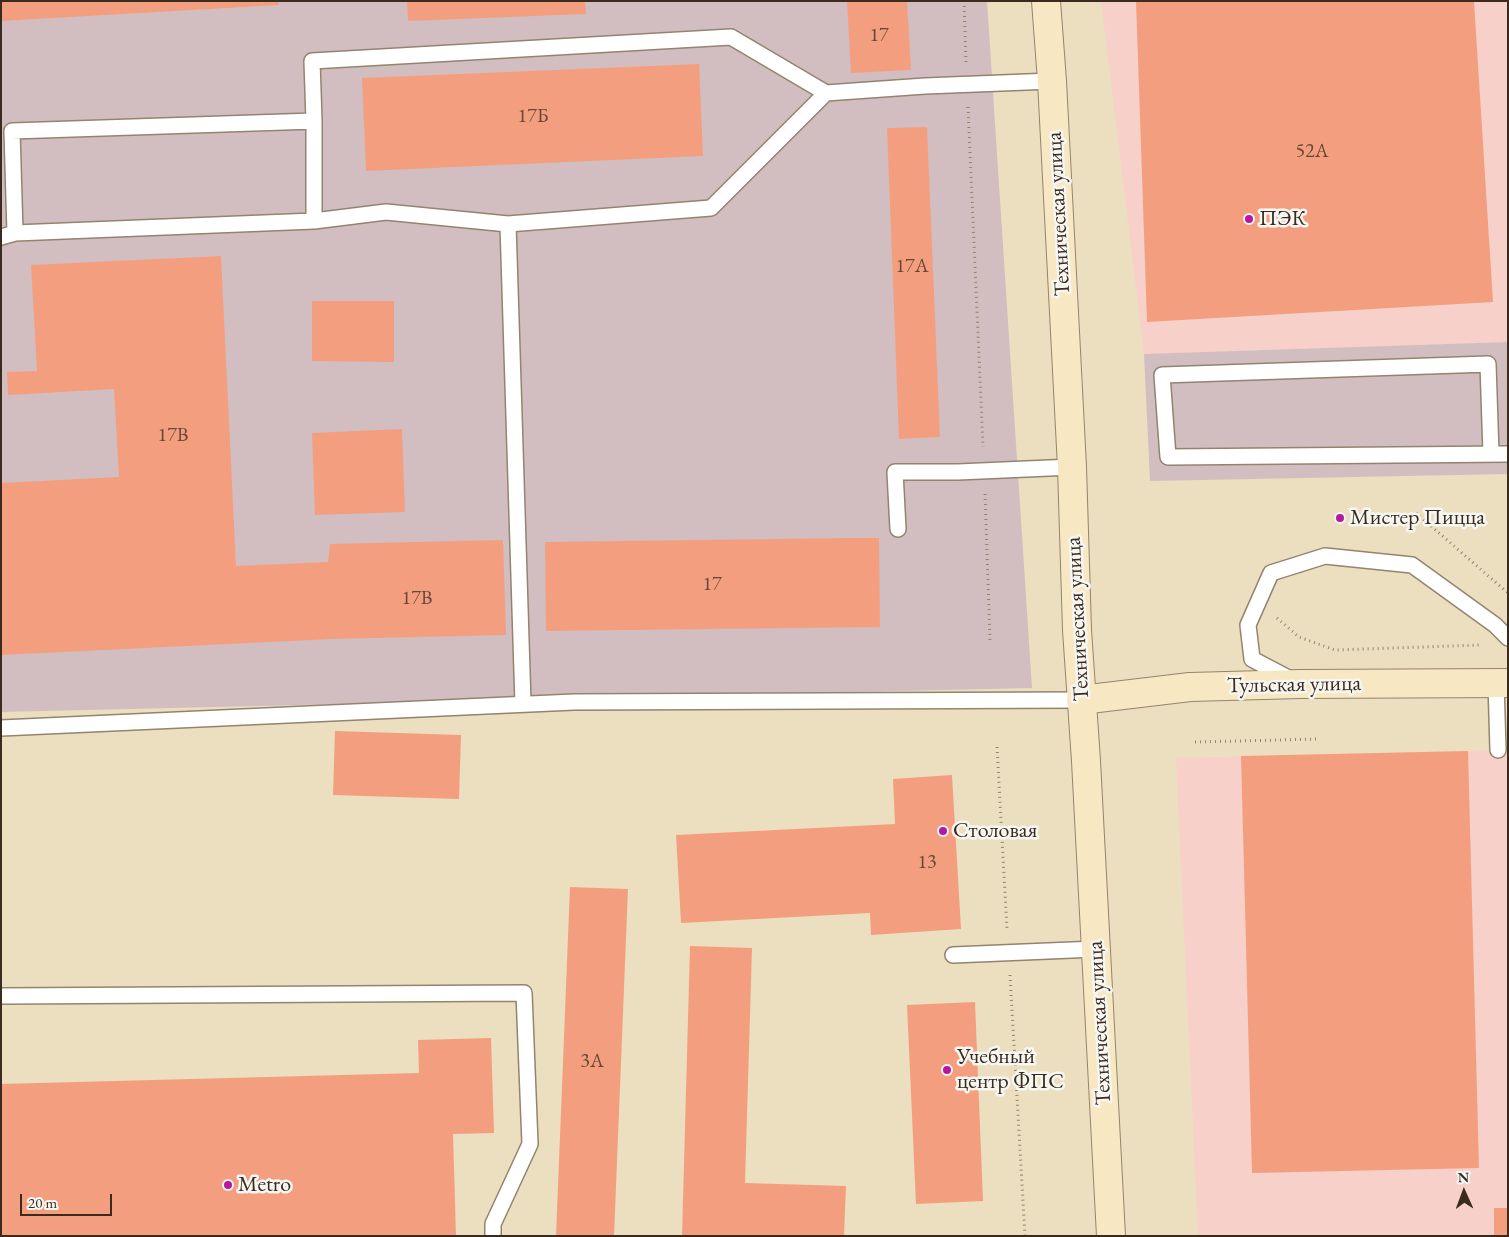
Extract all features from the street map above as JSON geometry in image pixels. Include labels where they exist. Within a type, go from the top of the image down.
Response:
[{"type":"main road","name":"Техническая улица","points":[[1046,1],[1052,81],[1072,467],[1077,630],[1111,1236]]},
{"type":"main road","name":"Тульская улица","points":[[1081,700],[1190,687],[1300,684],[1502,683]]},
{"type":"lane","points":[[314,221],[312,61],[731,37],[826,93],[1052,81]]},
{"type":"lane","points":[[314,121],[12,131],[8,235],[314,221],[386,212],[508,224],[710,208],[826,93]]},
{"type":"lane","points":[[508,224],[523,654],[523,704]]},
{"type":"lane","points":[[1491,454],[1488,364],[1162,375],[1168,456],[1508,454]]},
{"type":"lane","points":[[898,530],[895,472],[984,471],[1072,467]]},
{"type":"lane","points":[[1300,684],[1252,659],[1248,625],[1271,573],[1325,556],[1412,565],[1495,625],[1508,638]]},
{"type":"lane","points":[[1498,750],[1502,683]]},
{"type":"lane","points":[[1,728],[574,702],[1081,700]]},
{"type":"lane","points":[[953,955],[1096,949]]},
{"type":"lane","points":[[1,996],[524,993],[530,1144],[494,1224],[493,1236]]},
{"type":"path","points":[[964,1],[990,640]]},
{"type":"path","points":[[1416,513],[1508,593]]},
{"type":"path","points":[[1276,617],[1299,637],[1335,650],[1485,645]]},
{"type":"path","points":[[1195,742],[1319,739]]},
{"type":"path","points":[[997,747],[1025,1236]]},
{"type":"shaded area","points":[[1,1],[987,1],[1032,688],[1,712]]},
{"type":"shaded area","points":[[1101,1],[1508,1],[1508,342],[1144,354]]},
{"type":"shaded area","points":[[1508,342],[1508,474],[1150,481],[1144,354]]},
{"type":"shaded area","points":[[1508,750],[1508,1236],[1198,1236],[1176,758]]},
{"type":"building","points":[[1,1],[278,1],[279,5],[1,21]]},
{"type":"building","points":[[407,1],[585,1],[586,14],[408,21]]},
{"type":"building","points":[[847,1],[907,1],[911,70],[851,73]]},
{"type":"building","points":[[1136,1],[1474,1],[1493,302],[1147,322]]},
{"type":"building","points":[[699,64],[703,156],[366,171],[362,78]]},
{"type":"building","points":[[927,127],[940,437],[899,439],[887,128]]},
{"type":"building","points":[[221,256],[236,566],[328,562],[330,544],[503,540],[506,635],[332,639],[1,655],[1,483],[119,477],[114,389],[8,395],[7,372],[37,371],[31,265]]},
{"type":"building","points":[[312,301],[394,301],[394,362],[312,361]]},
{"type":"building","points":[[402,429],[405,512],[315,515],[312,433]]},
{"type":"building","points":[[879,538],[880,627],[546,631],[545,542]]},
{"type":"building","points":[[335,731],[461,735],[459,799],[333,795]]},
{"type":"building","points":[[1468,751],[1479,1168],[1252,1173],[1241,756]]},
{"type":"building","points":[[952,775],[961,929],[871,935],[870,913],[681,923],[676,835],[895,824],[893,779]]},
{"type":"building","points":[[570,887],[628,889],[614,1236],[556,1236]]},
{"type":"building","points":[[690,946],[752,948],[745,1183],[846,1186],[844,1236],[682,1236]]},
{"type":"building","points":[[975,1002],[983,1201],[916,1204],[907,1005]]},
{"type":"building","name":"Metro","points":[[491,1038],[494,1133],[453,1134],[456,1236],[1,1236],[1,1084],[419,1073],[418,1040]]},
{"type":"building","points":[[1494,1208],[1508,1208],[1508,1236],[1494,1236]]},
{"type":"place","name":"ПЭК","points":[[1249,219]]},
{"type":"place","name":"Мистер Пицца","points":[[1340,518]]},
{"type":"place","name":"Столовая","points":[[943,831]]},
{"type":"place","name":"Учебный центр ФПС","points":[[947,1070]]},
{"type":"place","name":"Metro","points":[[228,1185]]}]
